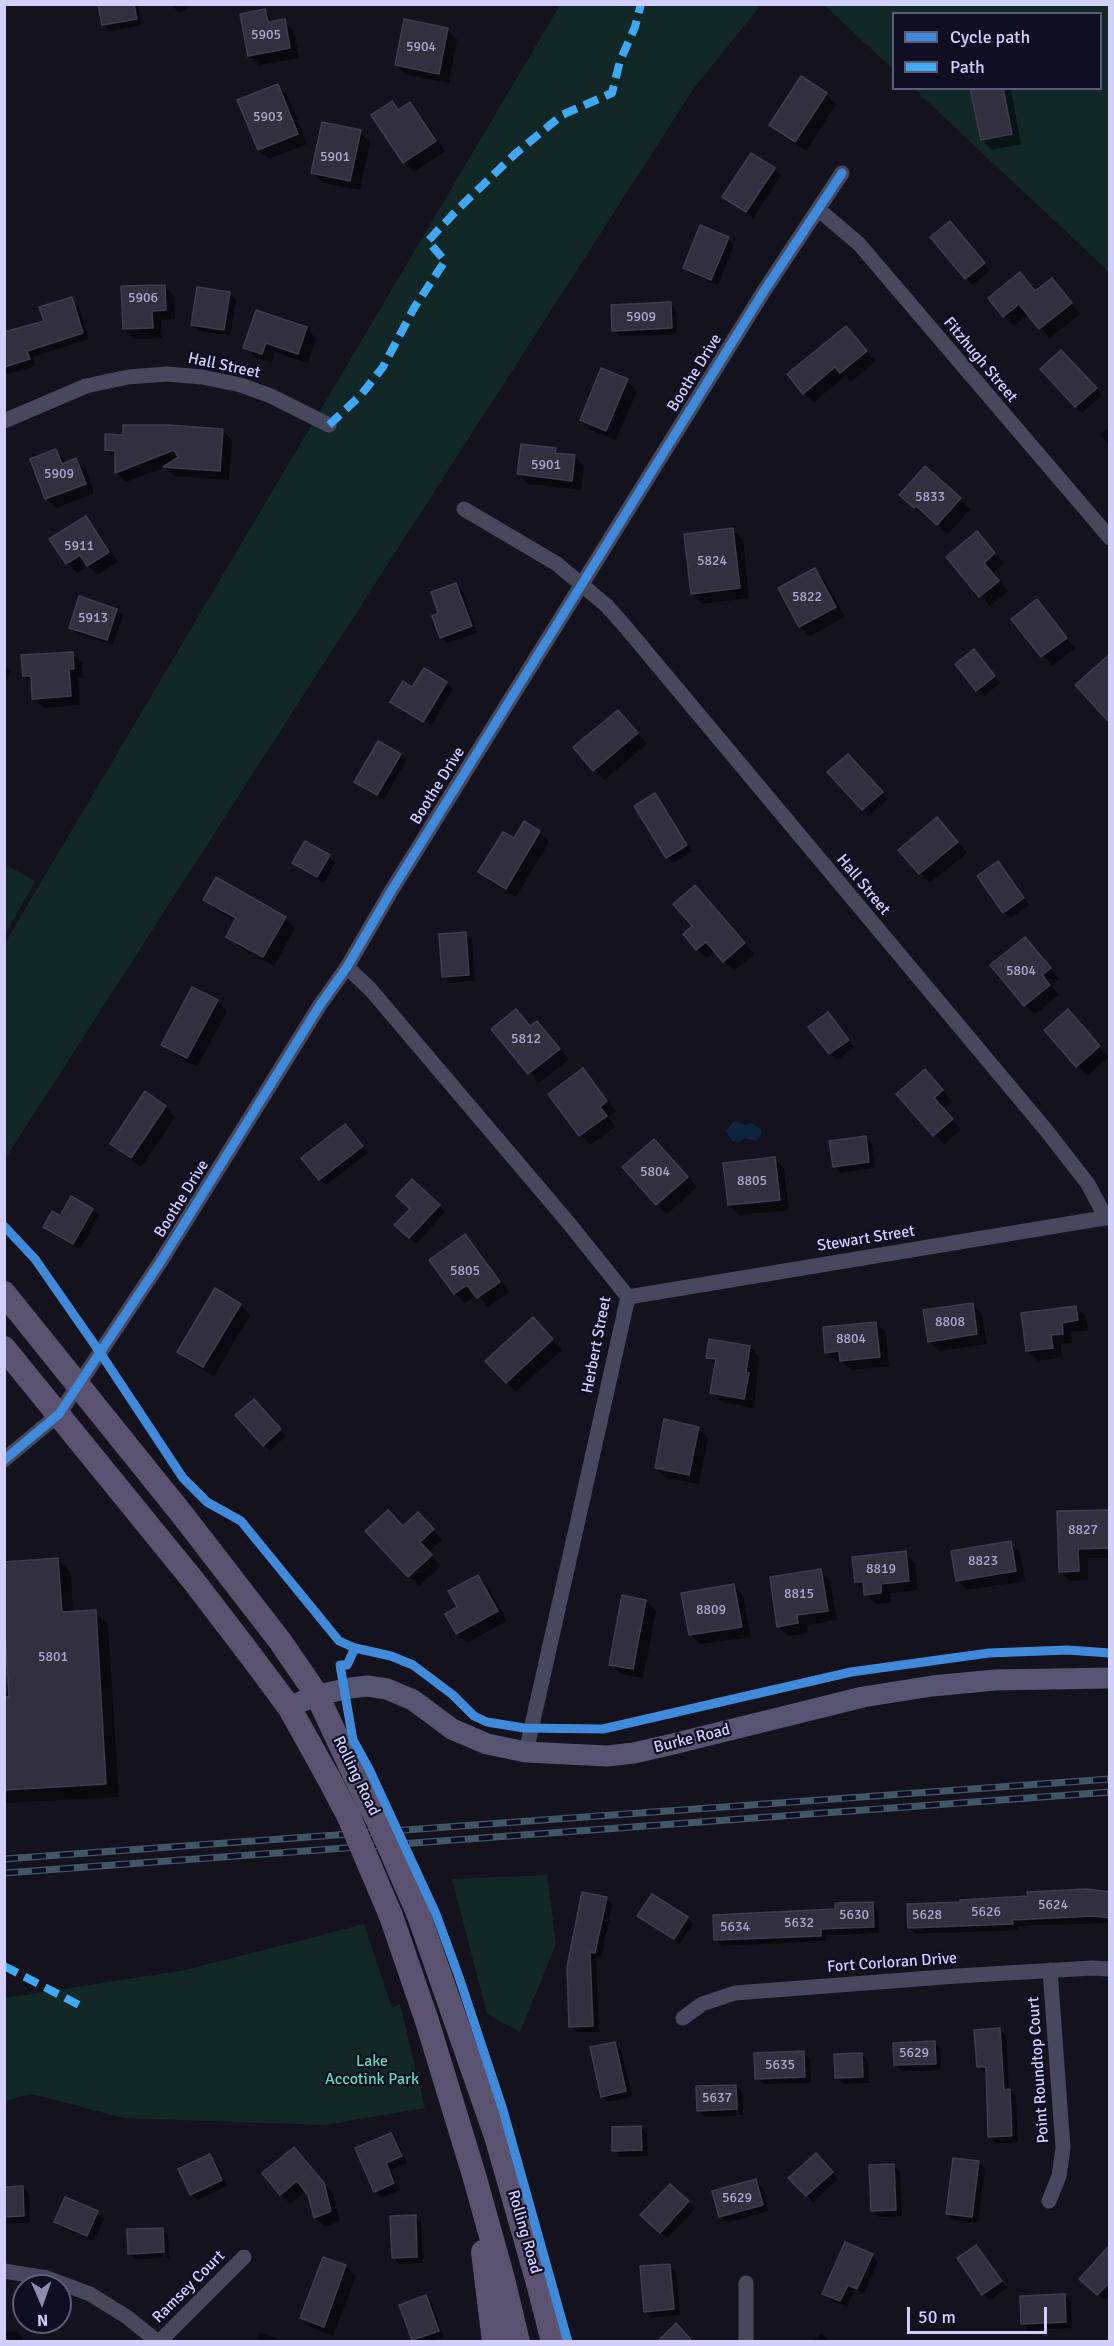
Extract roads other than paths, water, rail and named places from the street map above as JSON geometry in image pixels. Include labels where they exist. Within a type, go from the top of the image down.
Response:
[{"type":"main road","name":"Rolling Road","points":[[4,1293],[280,1641],[317,1695],[378,1821],[418,1913],[496,2136],[533,2262],[553,2342]]},
{"type":"main road","name":"Rolling Road","points":[[4,1348],[196,1584],[289,1707],[349,1817],[391,1916],[427,2021],[474,2175],[518,2342]]},
{"type":"main road","points":[[474,2175],[494,2342]]},
{"type":"street","name":"Boothe Drive","points":[[4,1460],[59,1414],[161,1261],[320,1005],[347,967],[390,893],[764,291],[842,173]]},
{"type":"street","name":"Fitzhugh Street","points":[[819,210],[859,244],[1110,538]]},
{"type":"street","name":"Hall Street","points":[[4,421],[86,386],[128,377],[167,374],[202,377],[241,385],[271,396],[329,425]]},
{"type":"street","name":"Hall Street","points":[[464,509],[557,564],[607,606],[1046,1130],[1088,1184],[1108,1217]]},
{"type":"street","name":"Herbert Street","points":[[347,967],[371,990],[567,1221],[628,1297],[526,1752]]},
{"type":"street","name":"Stewart Street","points":[[628,1297],[1108,1217]]},
{"type":"street","name":"Burke Road","points":[[289,1707],[317,1695],[351,1688],[367,1686],[387,1689],[413,1700],[452,1729],[487,1744],[526,1752],[584,1756],[634,1753],[863,1697],[932,1686],[995,1680],[1110,1678]]},
{"type":"street","name":"Fort Corloran Drive","points":[[683,2018],[702,2004],[735,1993],[1050,1970],[1110,1969]]},
{"type":"street","name":"Point Roundtop Court","points":[[1049,2201],[1059,2176],[1063,2148],[1050,1970]]},
{"type":"street","name":"Ramsey Court","points":[[159,2342],[244,2257]]},
{"type":"street","points":[[4,2271],[47,2278],[90,2294],[127,2317],[159,2342]]},
{"type":"street","points":[[746,2283],[746,2342]]},
{"type":"water","points":[[734,1121],[746,1125],[751,1123],[762,1130],[761,1136],[756,1141],[745,1138],[738,1142],[732,1141],[726,1131]]},
{"type":"railway","points":[[4,1859],[1110,1779]]},
{"type":"railway","points":[[4,1873],[1110,1792]]},
{"type":"park label","name":"Lake Accotink Park","points":[[372,2071]]}]
